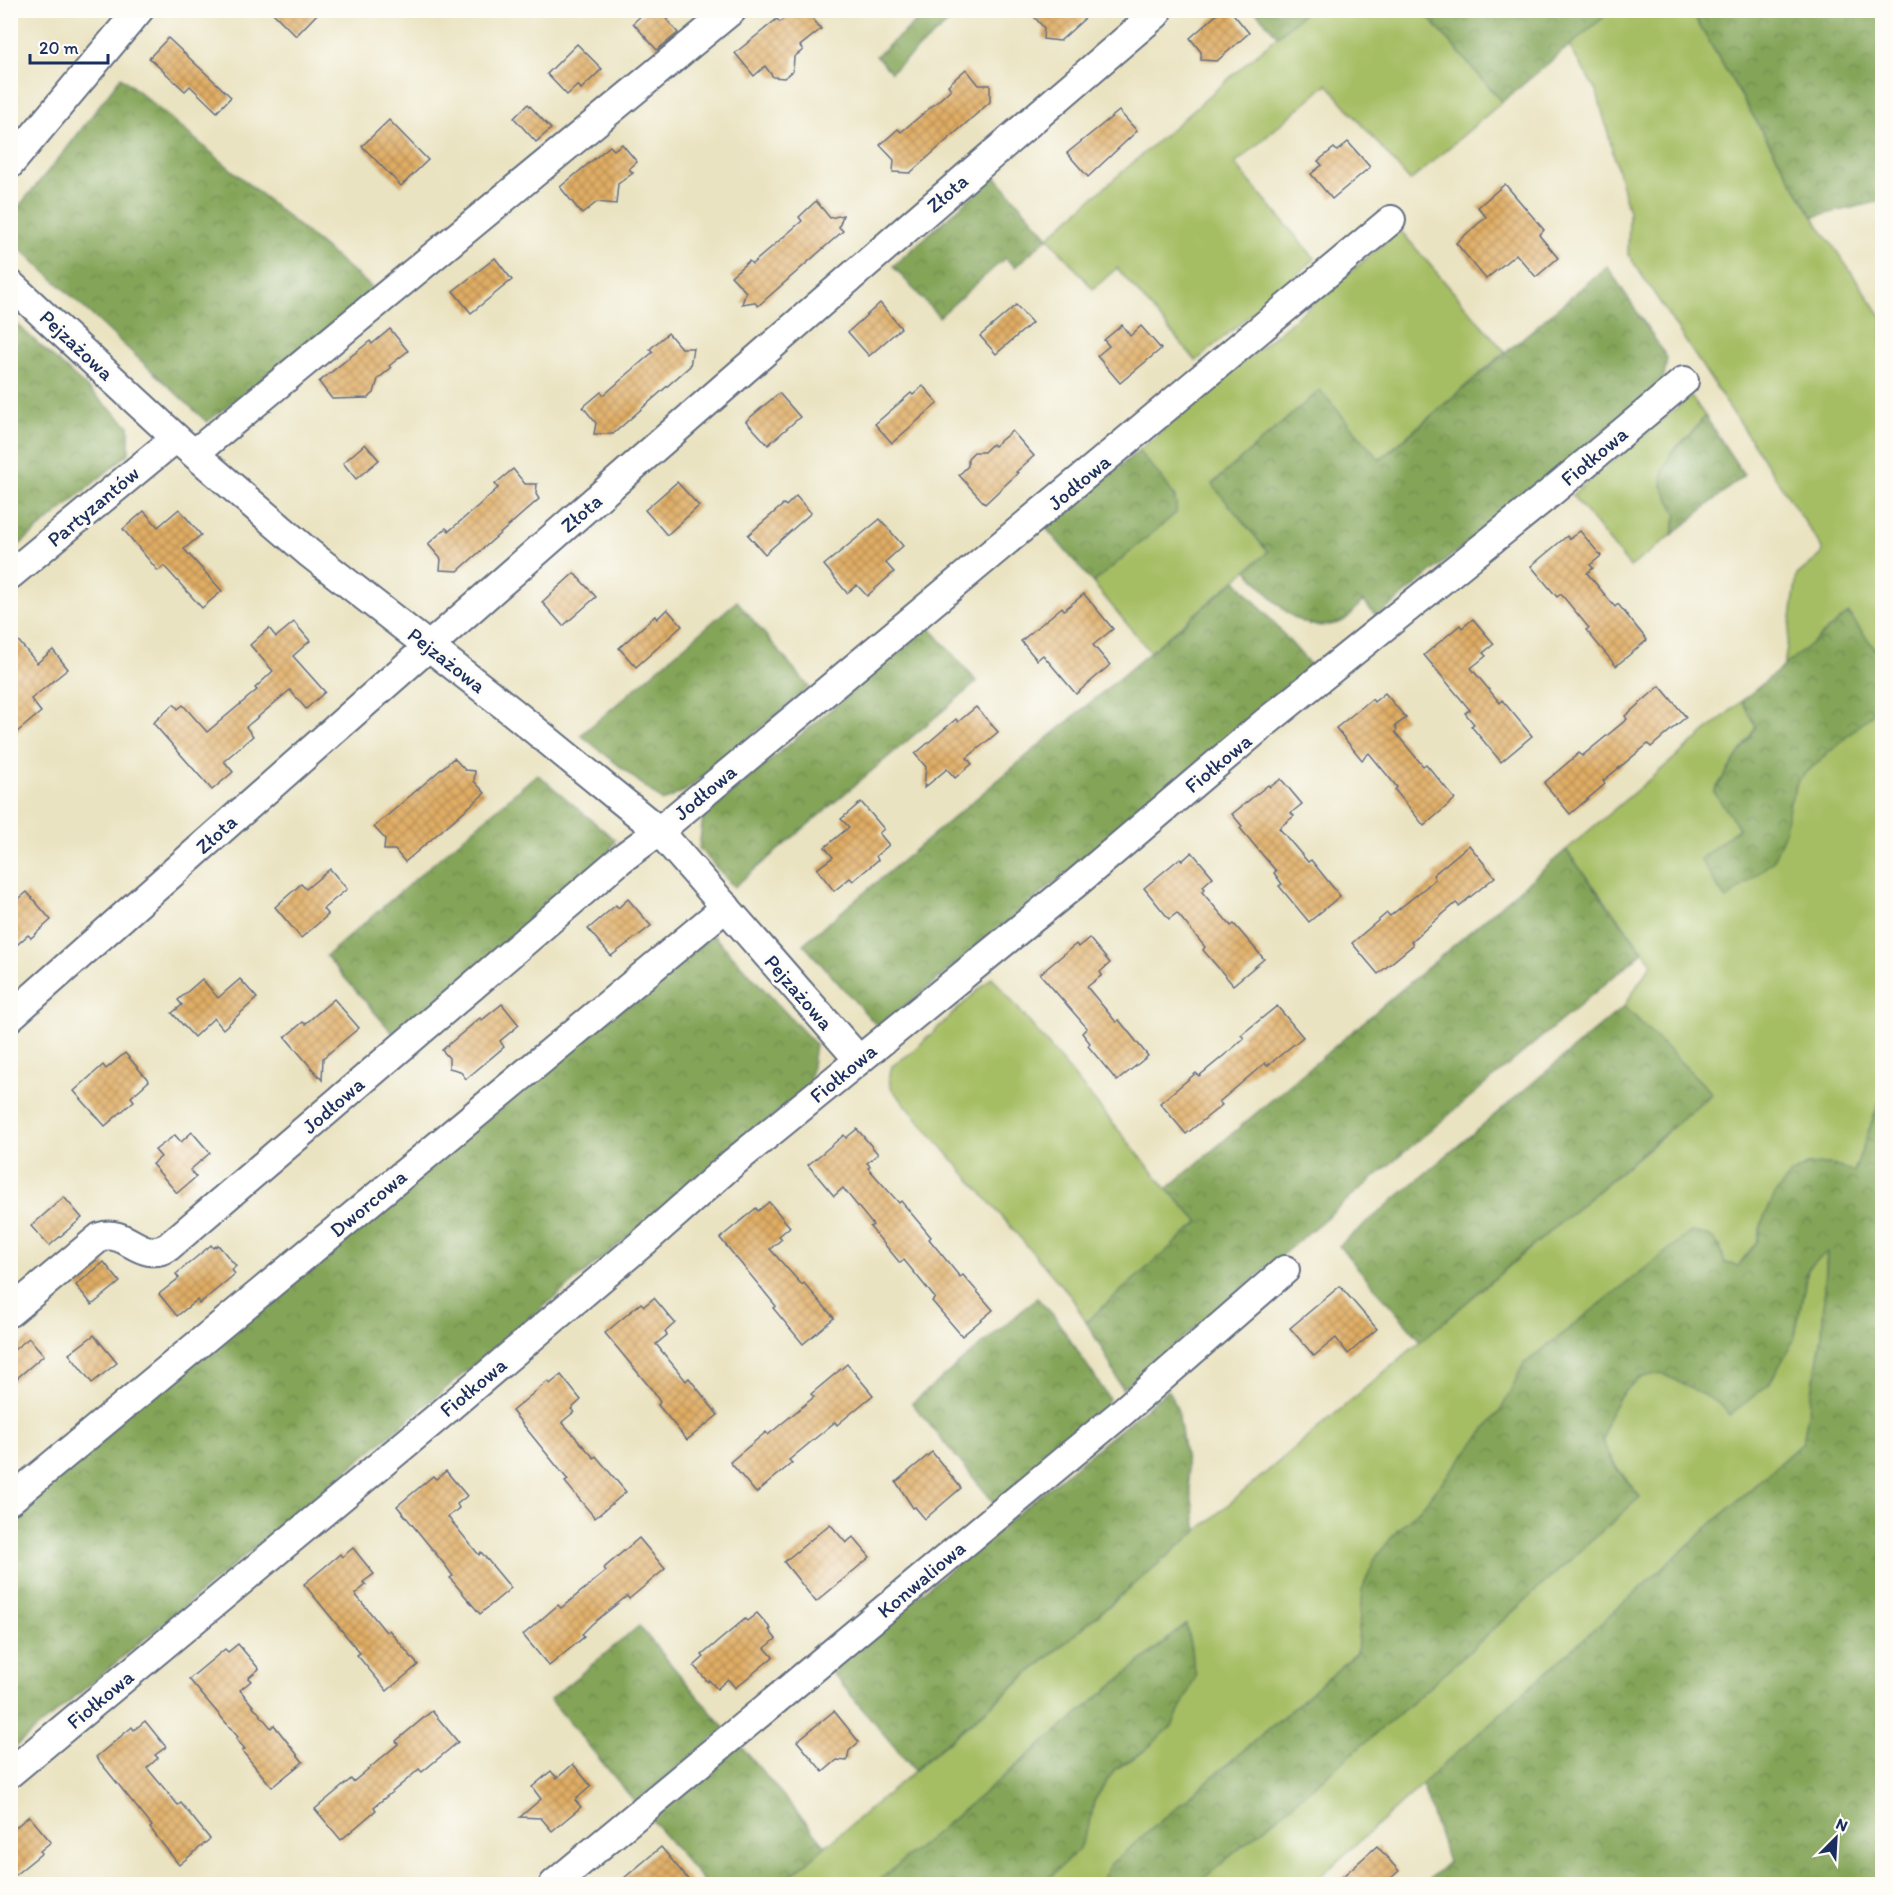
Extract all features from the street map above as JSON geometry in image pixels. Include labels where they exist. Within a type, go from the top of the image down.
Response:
[{"type":"street","points":[[10,164],[139,10]]},
{"type":"street","name":"Partyzantów","points":[[10,575],[185,445],[732,10]]},
{"type":"street","name":"Złota","points":[[10,1017],[428,645],[987,158],[1156,14]]},
{"type":"street","name":"Jodłowa","points":[[10,1312],[100,1237],[111,1235],[150,1252],[168,1247],[621,859],[659,831],[1391,220]]},
{"type":"street","name":"Pejzażowa","points":[[10,284],[185,445],[309,553],[428,645],[659,831],[859,1060]]},
{"type":"street","name":"Fiołkowa","points":[[10,1773],[439,1416],[734,1162],[1075,884],[1266,722],[1541,500],[1684,381]]},
{"type":"street","name":"Dworcowa","points":[[10,1500],[726,907]]},
{"type":"street","name":"Konwaliowa","points":[[554,1884],[1120,1414],[1285,1270]]},
{"type":"green space","points":[[930,10],[962,11],[891,72],[876,56]]},
{"type":"green space","points":[[1255,11],[1306,11],[1278,36]]},
{"type":"green space","points":[[1306,11],[1423,11],[1502,102],[1410,181],[1327,84],[1235,164],[1315,259],[1196,361],[1117,268],[1093,289],[1048,237]]},
{"type":"green space","points":[[1423,11],[1611,11],[1502,102]]},
{"type":"green space","points":[[1611,11],[1691,11],[1813,217],[1882,317],[1882,658],[1848,614],[1784,667],[1797,575],[1821,555],[1822,548],[1628,254],[1629,212],[1597,92],[1569,46]]},
{"type":"green space","points":[[1691,11],[1882,11],[1882,201],[1813,217]]},
{"type":"green space","points":[[121,77],[376,291],[207,422],[11,240],[10,217],[68,147]]},
{"type":"green space","points":[[995,176],[1048,237],[1015,267],[1005,258],[939,317],[893,266]]},
{"type":"green space","points":[[1400,230],[1505,352],[1379,460],[1320,390],[1212,484],[1268,552],[1150,652],[1093,583],[1176,513],[1175,496],[1138,451]]},
{"type":"green space","points":[[1607,266],[1667,358],[1663,382],[1377,617],[1363,601],[1343,621],[1327,625],[1313,625],[1300,621],[1277,603],[1247,570],[1268,552],[1212,484],[1320,390],[1380,460]]},
{"type":"green space","points":[[11,319],[129,426],[129,453],[11,552]]},
{"type":"green space","points":[[1691,396],[1705,416],[1690,435],[1672,451],[1671,503],[1677,515],[1672,535],[1630,567],[1572,495]]},
{"type":"green space","points":[[1705,416],[1744,475],[1672,535],[1677,515],[1662,486],[1663,471],[1672,451],[1690,435]]},
{"type":"green space","points":[[1138,451],[1169,488],[1174,497],[1176,513],[1093,583],[1046,528]]},
{"type":"green space","points":[[1236,580],[1313,668],[879,1028],[803,944]]},
{"type":"green space","points":[[737,601],[809,687],[686,790],[663,801],[581,735]]},
{"type":"green space","points":[[1848,613],[1882,658],[1882,705],[1798,780],[1790,802],[1784,834],[1773,861],[1726,900],[1700,859],[1739,828],[1714,792],[1756,727],[1742,701]]},
{"type":"green space","points":[[929,627],[977,682],[734,887],[699,848],[703,817]]},
{"type":"green space","points":[[1742,701],[1756,727],[1714,792],[1790,802],[1798,780],[1882,705],[1882,1094],[1854,1172],[1829,1164],[1763,1219],[1757,1241],[1738,1266],[1725,1263],[1720,1246],[1524,1365],[1501,1410],[1421,1508],[1397,1531],[1359,1633],[1357,1653],[1111,1864],[1100,1884],[1043,1884],[1078,1850],[1090,1823],[1094,1801],[1114,1770],[1144,1751],[1172,1726],[1186,1624],[875,1884],[781,1884],[1712,1094],[1624,1006],[1652,963],[1566,850]]},
{"type":"green space","points":[[537,774],[615,840],[606,858],[396,1037],[326,956]]},
{"type":"green space","points":[[1566,850],[1643,952],[1122,1389],[1086,1322],[1199,1222],[1167,1189]]},
{"type":"green space","points":[[713,935],[815,1044],[809,1086],[11,1750],[11,1506]]},
{"type":"green space","points":[[992,977],[1167,1189],[1199,1222],[1086,1322],[1072,1298],[891,1088],[889,1079],[892,1066],[912,1052]]},
{"type":"green space","points":[[1624,1006],[1712,1093],[1421,1341],[1339,1246]]},
{"type":"green space","points":[[1882,1094],[1882,1884],[1424,1884],[1448,1862],[1422,1784],[1803,1442],[1822,1336],[1827,1252],[1808,1269],[1794,1340],[1769,1384],[1730,1415],[1719,1403],[1661,1373],[1639,1378],[1622,1393],[1608,1417],[1603,1441],[1612,1463],[1640,1497],[1398,1715],[1197,1884],[1100,1884],[1111,1864],[1357,1653],[1362,1590],[1375,1558],[1397,1531],[1421,1508],[1501,1410],[1523,1365],[1691,1232],[1710,1237],[1720,1249],[1725,1263],[1738,1266],[1757,1242],[1763,1219],[1776,1193],[1791,1174],[1807,1165],[1829,1164],[1854,1172]]},
{"type":"green space","points":[[1827,1251],[1822,1336],[1803,1442],[1312,1884],[1197,1884],[1398,1715],[1640,1497],[1615,1465],[1604,1444],[1603,1434],[1606,1422],[1619,1398],[1639,1379],[1650,1374],[1661,1373],[1719,1403],[1794,1340],[1808,1269]]},
{"type":"green space","points":[[1037,1298],[1054,1316],[1109,1398],[1104,1412],[995,1504],[912,1403]]},
{"type":"green space","points":[[1168,1390],[1178,1411],[1197,1531],[914,1770],[829,1669]]},
{"type":"green space","points":[[1186,1624],[1196,1676],[1172,1726],[1144,1751],[1114,1770],[1094,1801],[1090,1823],[1078,1850],[1043,1884],[875,1884]]},
{"type":"green space","points":[[639,1626],[725,1729],[635,1802],[550,1699]]},
{"type":"green space","points":[[739,1744],[826,1846],[781,1884],[706,1884],[650,1818]]},
{"type":"building","points":[[270,10],[321,10],[296,36]]},
{"type":"building","points":[[647,10],[659,10],[678,33],[657,50],[633,23]]},
{"type":"building","points":[[795,10],[806,10],[821,29],[800,46],[803,50],[794,57],[793,71],[784,78],[773,77],[765,66],[754,76],[735,53],[777,19],[780,22]]},
{"type":"building","points":[[1028,10],[1094,10],[1060,41],[1043,39],[1044,28]]},
{"type":"building","points":[[1222,10],[1230,10],[1249,33],[1217,61],[1201,60],[1201,52],[1190,38]]},
{"type":"building","points":[[168,38],[231,97],[217,112],[190,86],[185,91],[149,58]]},
{"type":"building","points":[[577,44],[602,69],[581,89],[578,85],[567,95],[547,74]]},
{"type":"building","points":[[966,69],[979,85],[990,85],[990,102],[910,173],[893,172],[894,160],[880,145],[898,129],[901,132],[937,102],[951,89],[948,85]]},
{"type":"building","points":[[528,104],[551,129],[536,142],[514,118]]},
{"type":"building","points":[[1119,111],[1137,131],[1088,177],[1067,153]]},
{"type":"building","points":[[389,120],[428,160],[401,186],[362,146]]},
{"type":"building","points":[[1348,142],[1370,167],[1332,199],[1311,174],[1322,165],[1318,161],[1334,148],[1337,151]]},
{"type":"building","points":[[622,144],[637,162],[629,169],[633,173],[618,184],[616,204],[597,202],[582,214],[560,187],[610,146],[614,150]]},
{"type":"building","points":[[1505,184],[1544,230],[1539,235],[1558,258],[1536,277],[1516,254],[1486,279],[1456,243],[1486,217],[1478,207]]},
{"type":"building","points":[[816,201],[830,218],[843,215],[839,227],[843,231],[758,306],[754,302],[742,304],[746,292],[731,276],[749,261],[752,264],[802,221],[799,217]]},
{"type":"building","points":[[495,258],[512,280],[471,313],[453,291]]},
{"type":"building","points":[[880,303],[901,328],[869,356],[848,332]]},
{"type":"building","points":[[1016,305],[1032,323],[996,354],[980,336]]},
{"type":"building","points":[[1122,325],[1130,336],[1141,326],[1161,349],[1120,383],[1097,356],[1109,346],[1104,340]]},
{"type":"building","points":[[390,329],[408,351],[389,366],[391,368],[378,379],[374,393],[368,398],[332,399],[319,382],[370,341],[372,344]]},
{"type":"building","points":[[668,333],[681,348],[693,348],[690,366],[613,434],[594,434],[596,423],[583,407],[601,392],[604,395],[653,352],[650,349]]},
{"type":"building","points":[[923,386],[938,403],[892,443],[875,424],[911,393],[913,395]]},
{"type":"building","points":[[779,393],[800,417],[768,445],[746,421]]},
{"type":"building","points":[[1012,431],[1034,456],[985,504],[959,475],[968,466],[968,458],[974,452],[984,452]]},
{"type":"building","points":[[365,444],[379,460],[356,479],[343,463]]},
{"type":"building","points":[[513,469],[525,484],[537,484],[536,494],[539,499],[458,571],[440,570],[441,559],[428,544],[446,528],[449,531],[478,506],[498,488],[495,484]]},
{"type":"building","points":[[677,482],[699,506],[667,535],[645,510]]},
{"type":"building","points":[[796,496],[811,513],[765,554],[748,535]]},
{"type":"building","points":[[179,509],[201,535],[184,549],[222,591],[202,608],[164,566],[158,571],[123,529],[144,511],[158,527]]},
{"type":"building","points":[[880,519],[903,546],[885,562],[894,572],[867,596],[857,585],[847,593],[824,565]]},
{"type":"building","points":[[1580,531],[1601,556],[1590,565],[1593,568],[1587,573],[1615,607],[1618,604],[1647,640],[1616,666],[1586,630],[1589,628],[1561,594],[1557,597],[1531,566],[1567,536],[1569,539]]},
{"type":"building","points":[[574,573],[596,597],[563,626],[542,602]]},
{"type":"building","points":[[1084,594],[1113,629],[1093,645],[1110,665],[1076,694],[1043,655],[1037,660],[1021,641],[1062,607],[1064,610]]},
{"type":"building","points":[[667,609],[682,626],[636,667],[619,648],[655,616],[657,619]]},
{"type":"building","points":[[1473,619],[1494,644],[1483,653],[1486,656],[1471,668],[1532,736],[1501,762],[1471,726],[1474,724],[1465,713],[1470,710],[1424,655],[1460,625],[1462,628]]},
{"type":"building","points":[[294,622],[310,641],[293,656],[325,692],[306,709],[290,690],[246,727],[253,736],[224,761],[233,772],[212,790],[153,723],[174,704],[178,709],[183,705],[207,732],[257,690],[255,688],[273,671],[250,645],[269,628],[276,637]]},
{"type":"building","points":[[10,631],[37,663],[53,650],[68,669],[31,699],[41,712],[10,738]]},
{"type":"building","points":[[1660,686],[1686,717],[1651,747],[1648,744],[1603,781],[1605,784],[1570,814],[1544,783],[1579,753],[1582,756],[1627,719],[1625,716]]},
{"type":"building","points":[[1385,693],[1406,718],[1395,726],[1397,730],[1395,732],[1423,766],[1426,764],[1455,799],[1424,826],[1395,790],[1397,787],[1369,753],[1362,760],[1336,728],[1372,699],[1374,702]]},
{"type":"building","points":[[976,707],[998,732],[967,758],[972,764],[955,778],[947,769],[924,788],[926,767],[915,754],[956,719],[958,722]]},
{"type":"building","points":[[454,758],[465,770],[475,771],[474,781],[485,793],[405,862],[395,850],[384,850],[385,839],[374,827]]},
{"type":"building","points":[[1281,779],[1302,804],[1291,813],[1294,816],[1279,828],[1308,862],[1311,860],[1340,896],[1309,922],[1279,886],[1282,884],[1274,873],[1276,871],[1240,828],[1242,826],[1232,814],[1268,785],[1270,787]]},
{"type":"building","points":[[861,802],[884,829],[879,833],[889,845],[876,856],[878,860],[853,881],[850,878],[834,891],[817,869],[833,857],[825,847],[849,827],[841,819]]},
{"type":"building","points":[[1469,845],[1495,877],[1459,906],[1456,903],[1411,942],[1413,945],[1378,974],[1352,943],[1387,913],[1390,916],[1425,888],[1435,879],[1433,875]]},
{"type":"building","points":[[1192,852],[1213,877],[1203,886],[1205,889],[1202,892],[1231,926],[1234,924],[1264,959],[1233,985],[1203,950],[1205,947],[1177,913],[1169,919],[1144,888],[1180,858],[1182,861]]},
{"type":"building","points":[[330,869],[347,889],[323,909],[328,915],[301,938],[275,907],[301,884],[306,889]]},
{"type":"building","points":[[27,892],[51,920],[31,938],[28,935],[10,951],[10,906]]},
{"type":"building","points":[[628,899],[651,926],[611,956],[588,929],[616,905],[618,908]]},
{"type":"building","points":[[1089,938],[1110,963],[1100,972],[1102,975],[1087,987],[1116,1022],[1119,1020],[1148,1056],[1117,1081],[1088,1046],[1090,1043],[1082,1033],[1087,1028],[1040,974],[1076,944],[1078,947]]},
{"type":"building","points":[[202,979],[218,998],[240,979],[257,998],[223,1029],[214,1018],[194,1037],[172,1013],[182,1005],[178,1000]]},
{"type":"building","points":[[334,999],[359,1028],[323,1058],[322,1080],[285,1037],[303,1022],[305,1024]]},
{"type":"building","points":[[502,1004],[519,1025],[500,1041],[504,1047],[466,1079],[460,1071],[449,1068],[449,1058],[442,1050],[480,1018],[482,1020]]},
{"type":"building","points":[[1277,1006],[1303,1037],[1267,1066],[1265,1063],[1219,1102],[1222,1105],[1186,1134],[1160,1103],[1196,1073],[1199,1076],[1233,1048],[1244,1038],[1241,1035]]},
{"type":"building","points":[[125,1053],[149,1081],[131,1097],[134,1101],[105,1126],[74,1091],[103,1065],[106,1069]]},
{"type":"building","points":[[857,1129],[878,1154],[867,1163],[870,1166],[868,1168],[899,1203],[901,1201],[960,1277],[963,1275],[993,1310],[962,1336],[932,1301],[935,1298],[904,1260],[900,1263],[870,1227],[873,1225],[843,1188],[834,1196],[808,1165],[844,1135],[846,1138]]},
{"type":"building","points":[[192,1132],[210,1153],[190,1170],[196,1177],[177,1193],[152,1164],[161,1157],[155,1150],[175,1135],[181,1142]]},
{"type":"building","points":[[64,1197],[82,1218],[49,1246],[31,1226]]},
{"type":"building","points":[[769,1202],[790,1227],[779,1236],[782,1239],[770,1249],[802,1285],[804,1283],[834,1318],[803,1344],[773,1308],[776,1306],[720,1238],[756,1208],[758,1211]]},
{"type":"building","points":[[211,1245],[213,1248],[218,1245],[236,1266],[232,1270],[235,1274],[199,1304],[197,1300],[177,1316],[159,1294],[179,1278],[176,1274]]},
{"type":"building","points":[[104,1262],[120,1282],[92,1305],[76,1285]]},
{"type":"building","points":[[1340,1286],[1377,1329],[1348,1354],[1336,1338],[1314,1356],[1290,1328]]},
{"type":"building","points":[[654,1298],[675,1323],[665,1332],[667,1335],[656,1344],[686,1381],[689,1378],[718,1415],[687,1440],[658,1405],[660,1402],[653,1391],[605,1333],[641,1303],[644,1306]]},
{"type":"building","points":[[94,1335],[117,1363],[92,1383],[69,1354]]},
{"type":"building","points":[[29,1338],[44,1355],[10,1384],[10,1353]]},
{"type":"building","points":[[847,1364],[873,1395],[837,1425],[835,1422],[789,1460],[792,1463],[756,1493],[730,1462],[766,1432],[768,1435],[814,1397],[811,1394]]},
{"type":"building","points":[[561,1375],[581,1400],[571,1409],[574,1412],[562,1422],[594,1458],[596,1456],[626,1492],[595,1518],[565,1482],[568,1480],[512,1411],[548,1381],[550,1384]]},
{"type":"building","points":[[932,1452],[961,1488],[925,1519],[915,1507],[913,1508],[896,1482]]},
{"type":"building","points":[[446,1471],[467,1496],[457,1504],[459,1508],[448,1517],[479,1555],[481,1552],[511,1588],[480,1614],[450,1578],[453,1576],[445,1565],[397,1506],[433,1476],[436,1479]]},
{"type":"building","points":[[830,1524],[846,1543],[853,1537],[870,1557],[816,1602],[784,1562]]},
{"type":"building","points":[[639,1538],[665,1569],[629,1599],[627,1596],[592,1624],[582,1634],[584,1637],[549,1666],[523,1635],[558,1605],[561,1608],[606,1571],[604,1568]]},
{"type":"building","points":[[353,1548],[374,1574],[363,1582],[366,1585],[355,1594],[386,1632],[389,1630],[418,1665],[387,1691],[357,1655],[360,1653],[304,1584],[340,1554],[342,1557]]},
{"type":"building","points":[[757,1613],[771,1629],[769,1630],[776,1639],[765,1648],[773,1657],[735,1688],[728,1679],[717,1689],[694,1666],[704,1657],[702,1655],[745,1619],[747,1621]]},
{"type":"building","points":[[238,1644],[259,1669],[248,1678],[251,1681],[240,1690],[271,1728],[274,1725],[303,1762],[272,1787],[242,1751],[245,1749],[236,1739],[238,1737],[189,1679],[225,1649],[228,1652]]},
{"type":"building","points":[[432,1711],[458,1742],[422,1772],[419,1769],[374,1807],[376,1810],[341,1840],[315,1809],[351,1779],[353,1782],[398,1744],[396,1741]]},
{"type":"building","points":[[834,1711],[859,1742],[849,1751],[847,1761],[837,1760],[823,1772],[797,1741]]},
{"type":"building","points":[[145,1721],[166,1747],[155,1755],[158,1758],[147,1768],[178,1805],[181,1803],[210,1839],[179,1865],[150,1828],[152,1826],[96,1757],[132,1727],[134,1730]]},
{"type":"building","points":[[573,1764],[591,1786],[575,1800],[581,1807],[552,1831],[541,1818],[520,1817],[541,1799],[532,1787],[551,1771],[557,1778]]},
{"type":"building","points":[[29,1816],[51,1842],[40,1851],[42,1853],[10,1879],[10,1832]]},
{"type":"building","points":[[1377,1846],[1399,1871],[1384,1884],[1334,1884]]},
{"type":"building","points":[[661,1847],[692,1884],[617,1884]]}]
